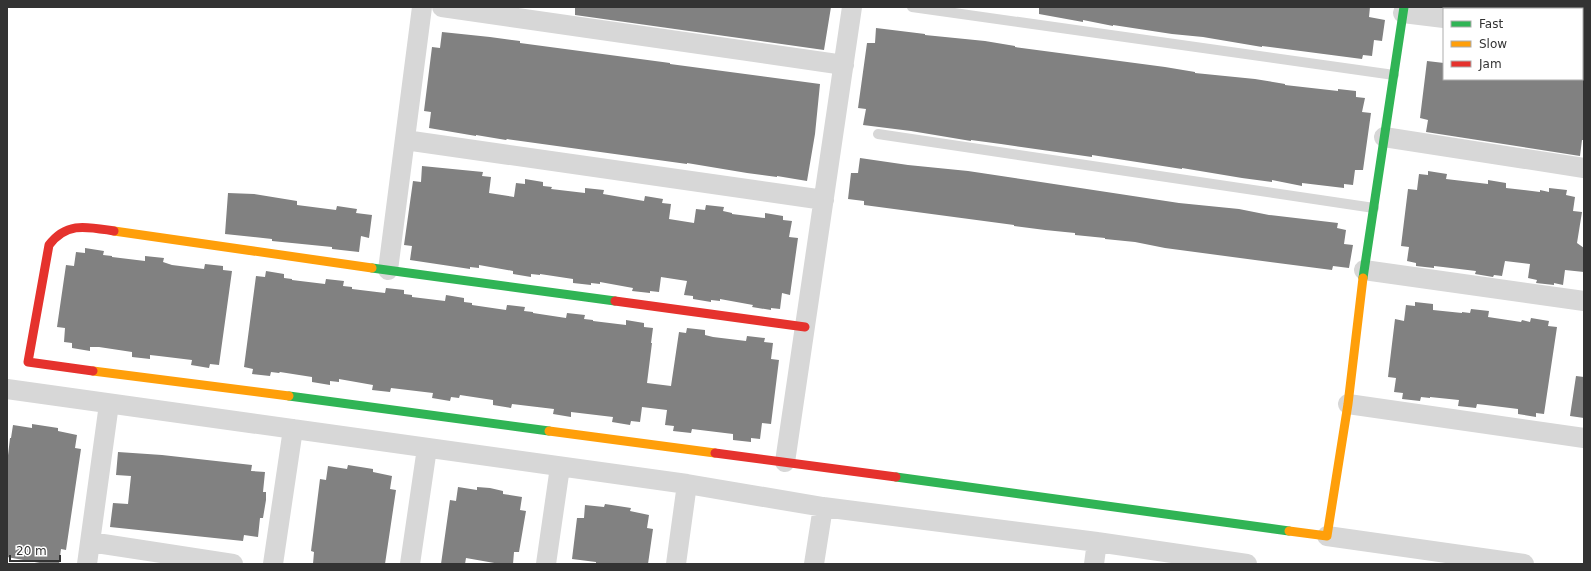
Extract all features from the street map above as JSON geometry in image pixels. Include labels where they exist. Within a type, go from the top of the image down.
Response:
[{"type":"street","points":[[388,270],[422,7]]},
{"type":"street","points":[[442,7],[844,65]]},
{"type":"street","points":[[785,462],[852,7]]},
{"type":"street","points":[[1327,536],[1348,404],[1364,270],[1404,10],[1443,18]]},
{"type":"street","points":[[1384,137],[1584,168]]},
{"type":"street","points":[[405,140],[824,200]]},
{"type":"street","points":[[805,327],[87,227],[71,227],[56,235],[49,245],[28,362],[785,462],[1524,564]]},
{"type":"street","points":[[1364,270],[1584,301]]},
{"type":"street","points":[[7,389],[687,484],[823,507],[1097,542],[1235,563]]},
{"type":"street","points":[[88,564],[109,404]]},
{"type":"street","points":[[1348,404],[1584,438]]},
{"type":"street","points":[[273,564],[293,429]]},
{"type":"street","points":[[410,564],[427,448]]},
{"type":"street","points":[[546,564],[560,467]]},
{"type":"street","points":[[676,564],[687,484]]},
{"type":"street","points":[[814,564],[823,507]]},
{"type":"street","points":[[90,542],[233,564]]},
{"type":"street","points":[[1094,564],[1097,542]]},
{"type":"lane","points":[[912,7],[1394,75]]},
{"type":"lane","points":[[878,134],[1374,208]]},
{"type":"building","points":[[575,7],[831,7],[824,50],[575,15]]},
{"type":"building","points":[[1039,7],[1370,7],[1369,17],[1385,20],[1382,41],[1374,40],[1372,56],[1363,55],[1362,59],[1262,47],[1203,37],[1113,26],[1083,20],[1083,22],[1039,14]]},
{"type":"building","points":[[876,28],[985,41],[1015,47],[1165,67],[1195,73],[1255,79],[1285,85],[1338,91],[1338,89],[1356,91],[1356,97],[1365,98],[1362,112],[1371,113],[1363,170],[1355,170],[1353,185],[1344,184],[1344,188],[1302,183],[1302,186],[1272,180],[1272,182],[1242,178],[1092,155],[1092,157],[863,125],[866,109],[858,108],[867,43],[875,43]]},
{"type":"building","points":[[442,32],[520,41],[520,43],[820,84],[815,134],[807,181],[687,163],[476,136],[429,128],[431,112],[424,111],[432,47],[440,48]]},
{"type":"building","points":[[1427,61],[1443,63],[1443,80],[1584,79],[1584,140],[1582,140],[1580,156],[1426,132],[1428,120],[1420,118]]},
{"type":"building","points":[[860,158],[908,165],[968,171],[1179,203],[1239,209],[1269,215],[1338,223],[1337,228],[1346,230],[1344,244],[1353,245],[1349,268],[1333,266],[1332,270],[1255,260],[1165,248],[1135,242],[1075,235],[1075,233],[864,205],[864,201],[848,199],[851,173],[858,173]]},
{"type":"building","points":[[422,166],[483,172],[482,176],[491,177],[489,193],[514,197],[516,183],[525,184],[525,179],[543,182],[543,186],[552,187],[551,189],[585,193],[585,188],[604,190],[603,194],[644,201],[645,196],[663,199],[662,203],[671,204],[669,219],[694,223],[696,209],[705,210],[706,205],[724,207],[723,211],[732,214],[765,218],[765,213],[783,216],[783,220],[792,221],[789,237],[798,238],[790,295],[782,293],[780,309],[771,308],[771,310],[720,299],[720,301],[711,300],[711,302],[693,299],[693,296],[684,295],[687,281],[661,277],[659,292],[650,291],[650,293],[632,291],[633,288],[600,282],[600,284],[591,283],[591,285],[573,283],[573,279],[540,274],[531,274],[531,277],[513,274],[513,271],[479,265],[479,268],[470,267],[470,269],[410,260],[412,246],[404,245],[413,181],[421,182]]},
{"type":"building","points":[[1428,171],[1447,174],[1446,179],[1488,184],[1488,180],[1506,183],[1506,188],[1540,192],[1540,190],[1549,192],[1549,188],[1567,190],[1566,195],[1575,197],[1573,211],[1582,212],[1577,243],[1584,248],[1584,272],[1565,270],[1563,285],[1554,283],[1554,285],[1536,283],[1537,280],[1528,278],[1530,264],[1505,261],[1502,276],[1494,275],[1493,277],[1475,274],[1476,271],[1434,266],[1434,268],[1416,266],[1416,263],[1407,261],[1409,247],[1401,246],[1408,189],[1417,190],[1419,174],[1428,175]]},
{"type":"building","points":[[228,193],[254,194],[297,201],[297,205],[336,210],[337,206],[357,209],[356,213],[372,215],[369,238],[361,236],[359,252],[332,249],[332,247],[272,241],[272,239],[225,234]]},
{"type":"building","points":[[85,248],[104,251],[103,255],[112,257],[145,261],[145,256],[164,258],[163,262],[172,265],[204,269],[205,264],[223,266],[223,270],[232,271],[219,365],[210,364],[209,368],[191,365],[192,360],[150,355],[150,359],[132,357],[132,352],[99,347],[90,347],[90,351],[72,348],[72,343],[64,342],[65,328],[57,327],[66,265],[74,266],[76,252],[85,253]]},
{"type":"building","points":[[266,271],[284,274],[284,278],[292,280],[325,284],[326,279],[344,281],[343,286],[352,287],[352,289],[385,293],[386,288],[404,290],[404,294],[412,295],[412,297],[445,301],[446,295],[464,298],[464,302],[472,303],[472,305],[506,310],[507,305],[525,307],[524,311],[533,313],[566,318],[567,313],[585,315],[584,319],[593,321],[626,325],[626,320],[644,323],[644,327],[653,328],[647,383],[671,386],[679,332],[686,333],[687,328],[705,330],[705,335],[713,337],[746,341],[747,336],[765,338],[764,342],[773,343],[771,359],[779,360],[771,424],[762,423],[760,439],[751,438],[751,442],[733,440],[733,434],[692,429],[691,433],[673,431],[674,426],[665,425],[667,410],[642,407],[640,422],[631,421],[630,425],[612,422],[613,417],[571,412],[571,417],[553,414],[554,409],[512,404],[511,408],[493,405],[493,400],[460,395],[459,398],[451,397],[450,401],[432,398],[433,393],[391,388],[390,392],[372,390],[373,385],[339,379],[339,382],[330,381],[330,385],[312,382],[312,377],[280,372],[271,372],[270,376],[252,374],[253,369],[244,367],[256,276],[265,277]]},
{"type":"building","points":[[1415,302],[1433,304],[1433,310],[1462,313],[1470,313],[1471,309],[1489,311],[1488,317],[1521,322],[1522,320],[1530,322],[1531,318],[1549,321],[1548,326],[1557,327],[1544,414],[1536,413],[1536,417],[1518,414],[1518,409],[1477,404],[1476,408],[1458,406],[1459,400],[1430,397],[1421,397],[1420,401],[1402,399],[1403,393],[1394,392],[1396,378],[1388,377],[1395,319],[1404,321],[1406,305],[1415,306]]},
{"type":"building","points":[[1576,376],[1584,377],[1584,418],[1570,416]]},
{"type":"building","points":[[32,424],[58,428],[58,431],[77,435],[75,448],[81,449],[66,550],[61,549],[59,564],[40,564],[7,557],[7,464],[10,438],[13,425],[32,428]]},
{"type":"building","points":[[118,452],[162,455],[252,465],[251,471],[265,472],[263,492],[266,492],[266,500],[263,518],[260,518],[258,537],[244,535],[243,541],[110,527],[113,503],[128,504],[131,476],[116,475]]},
{"type":"building","points":[[348,465],[373,469],[373,472],[392,476],[390,489],[396,490],[385,564],[313,564],[314,552],[311,551],[320,479],[326,480],[328,466],[347,469]]},
{"type":"building","points":[[458,487],[477,490],[477,487],[490,488],[503,491],[503,494],[522,497],[520,510],[526,511],[519,552],[514,552],[513,564],[500,564],[466,558],[465,564],[441,564],[450,500],[456,501]]},
{"type":"building","points":[[605,504],[631,508],[630,511],[649,515],[647,528],[653,529],[648,564],[596,564],[596,562],[572,559],[577,518],[584,518],[585,505],[604,507]]},
{"type":"traffic: fast","points":[[1363,278],[1404,7]]},
{"type":"traffic: fast","points":[[372,268],[615,301]]},
{"type":"traffic: fast","points":[[289,396],[549,431]]},
{"type":"traffic: fast","points":[[896,477],[1289,531]]},
{"type":"traffic: slow","points":[[114,231],[372,268]]},
{"type":"traffic: slow","points":[[1289,531],[1327,536],[1348,404],[1363,278]]},
{"type":"traffic: slow","points":[[93,371],[289,396]]},
{"type":"traffic: slow","points":[[549,431],[715,453]]},
{"type":"traffic: jam","points":[[93,371],[28,362],[49,245],[56,237],[71,229],[87,227],[114,231]]},
{"type":"traffic: jam","points":[[615,301],[805,327]]},
{"type":"traffic: jam","points":[[715,453],[896,477]]}]
